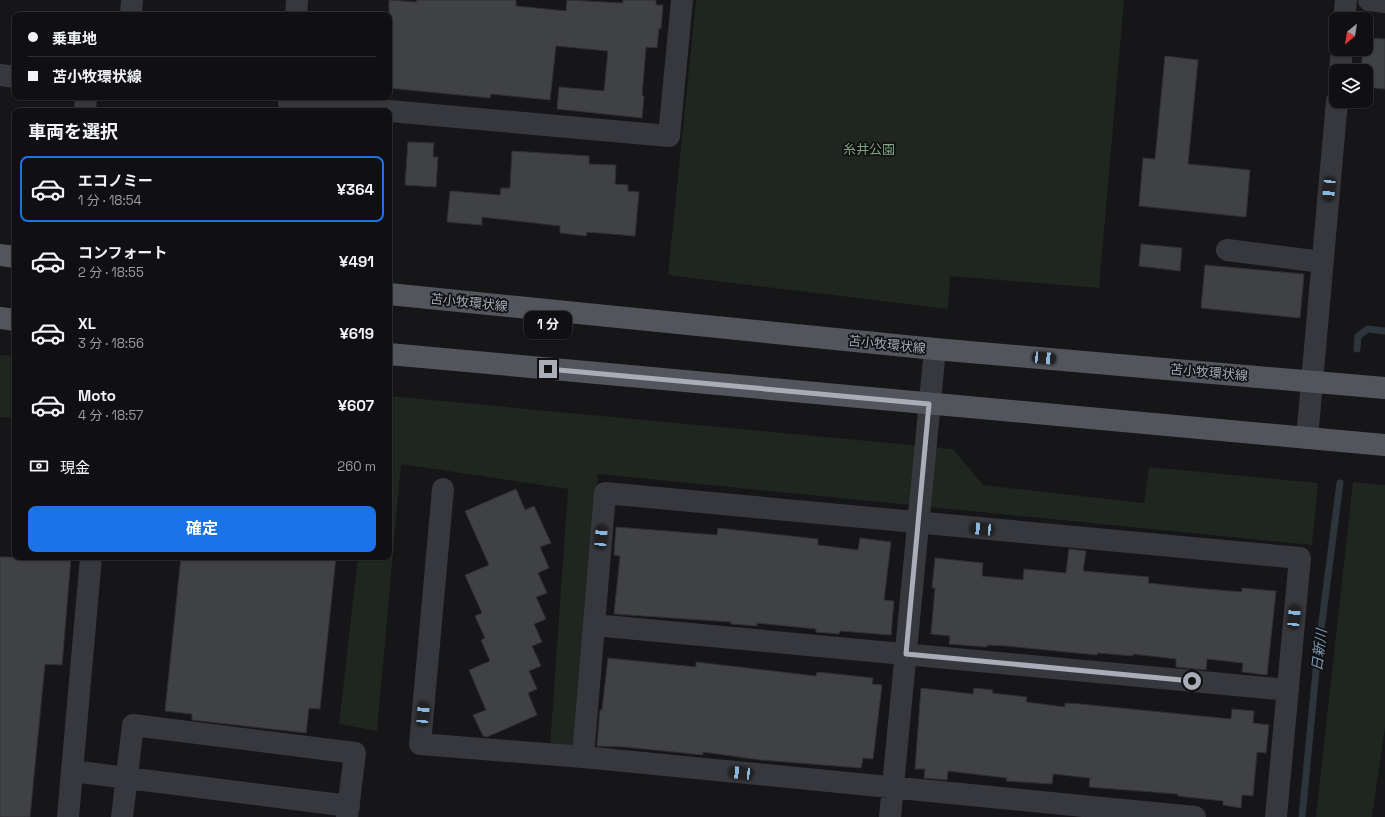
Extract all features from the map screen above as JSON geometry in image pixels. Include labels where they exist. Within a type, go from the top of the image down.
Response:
[{"type":"main road","points":[[0,255],[12,256]]},
{"type":"main road","name":"苫小牧環状線","points":[[392,294],[935,349],[1385,388]]},
{"type":"main road","points":[[0,318],[12,320]]},
{"type":"main road","points":[[392,354],[1385,445]]},
{"type":"street","points":[[131,12],[132,0]]},
{"type":"street","points":[[296,12],[297,0]]},
{"type":"street","points":[[392,111],[669,136],[682,0]]},
{"type":"street","points":[[1345,12],[1346,0]]},
{"type":"street","points":[[1369,0],[1385,2]]},
{"type":"street","points":[[0,75],[12,77]]},
{"type":"street","points":[[290,100],[289,103],[350,108]]},
{"type":"street","points":[[1307,438],[1336,108]]},
{"type":"street","points":[[1227,250],[1322,262]]},
{"type":"street","points":[[890,817],[935,349]]},
{"type":"street","points":[[443,489],[420,744],[583,757],[1195,817]]},
{"type":"street","points":[[583,757],[605,492],[918,523],[1300,558],[1276,817]]},
{"type":"street","points":[[68,817],[91,560]]},
{"type":"street","points":[[594,625],[1288,690]]},
{"type":"street","points":[[72,771],[126,778],[348,811],[355,753],[133,725],[126,778],[122,817]]},
{"type":"green space","name":"糸井公園","points":[[696,0],[1124,0],[1099,288],[950,276],[948,309],[668,275]]},
{"type":"green space","points":[[0,355],[12,356],[12,418],[0,417]]},
{"type":"green space","points":[[392,396],[953,449],[983,485],[1144,503],[1149,467],[1318,483],[1312,545],[598,474],[579,747],[550,747],[568,489],[401,464],[377,731],[339,724],[358,560],[392,560]]},
{"type":"green space","points":[[1353,482],[1385,485],[1385,727],[1372,817],[1316,817]]},
{"type":"building","points":[[389,0],[416,2],[417,0],[516,0],[516,6],[566,11],[567,0],[623,3],[623,0],[656,0],[656,5],[663,5],[661,29],[659,28],[657,48],[646,47],[642,96],[644,96],[642,118],[557,109],[559,87],[604,91],[608,51],[556,46],[550,100],[491,94],[490,98],[392,88],[392,12],[389,12]]},
{"type":"building","points":[[1373,38],[1385,39],[1385,89],[1373,88],[1373,64],[1362,64],[1362,56],[1373,56]]},
{"type":"building","points":[[1165,56],[1198,60],[1188,164],[1250,170],[1246,217],[1139,206],[1143,158],[1155,159]]},
{"type":"building","points":[[408,142],[434,143],[433,157],[438,157],[436,187],[405,185]]},
{"type":"building","points":[[512,151],[589,156],[589,164],[616,165],[615,184],[628,185],[628,191],[639,192],[635,236],[587,232],[586,236],[560,233],[560,226],[482,217],[482,225],[447,222],[450,191],[500,195],[501,188],[510,188]]},
{"type":"building","points":[[1141,244],[1182,248],[1180,271],[1139,266]]},
{"type":"building","points":[[1205,265],[1304,274],[1300,318],[1201,308]]},
{"type":"building","points":[[516,489],[525,510],[534,506],[551,543],[540,547],[549,568],[538,573],[547,593],[536,597],[546,619],[534,624],[542,642],[532,646],[541,666],[529,671],[537,689],[528,693],[537,715],[487,737],[483,736],[473,715],[486,710],[469,670],[490,661],[481,640],[485,638],[475,616],[482,613],[465,575],[489,565],[465,511]]},
{"type":"building","points":[[616,527],[717,535],[718,528],[818,539],[818,545],[858,550],[860,538],[891,542],[884,600],[894,601],[891,635],[840,631],[839,634],[816,632],[816,629],[757,623],[757,626],[731,624],[731,622],[614,614],[620,556],[614,555]]},
{"type":"building","points":[[1069,549],[1086,551],[1083,571],[1149,577],[1148,583],[1195,588],[1242,592],[1242,588],[1276,591],[1267,675],[1242,672],[1243,663],[1207,659],[1206,670],[1176,667],[1176,659],[1133,654],[1133,656],[1098,653],[1097,655],[1006,646],[987,645],[987,647],[949,644],[950,636],[931,634],[935,588],[932,588],[935,558],[983,563],[982,576],[1023,580],[1024,569],[1066,573]]},
{"type":"building","points":[[0,557],[12,557],[12,560],[71,560],[62,665],[45,664],[30,817],[0,817]]},
{"type":"building","points":[[181,560],[336,560],[320,709],[309,708],[306,733],[192,720],[192,714],[165,711]]},
{"type":"building","points":[[608,658],[696,667],[696,662],[816,676],[817,672],[873,678],[872,684],[882,685],[873,759],[863,758],[861,768],[761,760],[703,752],[703,755],[625,747],[597,746],[600,710],[602,710]]},
{"type":"building","points":[[921,688],[973,694],[974,688],[993,690],[992,693],[1027,697],[1026,702],[1065,707],[1065,703],[1080,704],[1231,719],[1232,709],[1254,711],[1253,723],[1269,725],[1266,753],[1257,752],[1253,796],[1242,795],[1241,808],[1223,805],[1223,801],[1178,796],[1178,794],[1089,787],[1090,778],[1053,774],[1052,784],[1006,781],[1007,778],[948,771],[947,780],[924,778],[925,769],[915,769]]},
{"type":"waterway","name":"日新川","points":[[1357,349],[1358,336],[1368,329],[1385,331]]},
{"type":"waterway","name":"日新川","points":[[1302,817],[1317,660],[1340,483]]},
{"type":"route","points":[[548,369],[929,404],[906,654],[1192,681]]}]
